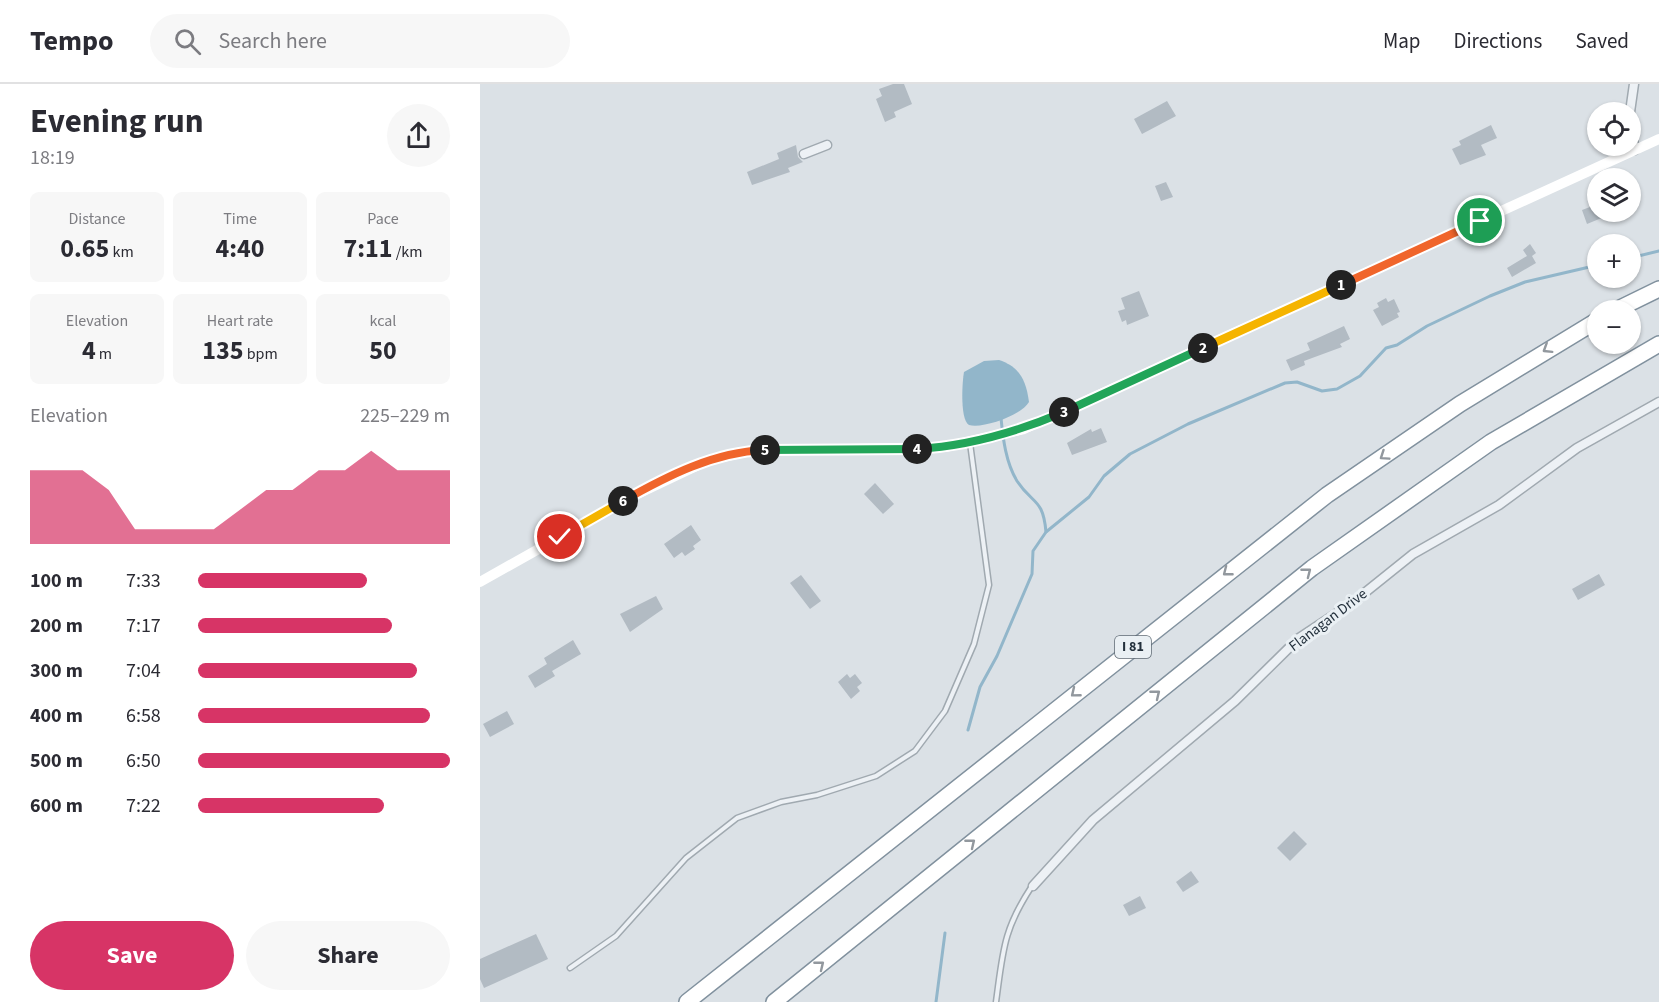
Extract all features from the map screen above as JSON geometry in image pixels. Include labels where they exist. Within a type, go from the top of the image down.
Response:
[{"type":"highway","points":[[1636,300],[1659,289]]},
{"type":"highway","name":"I 81","points":[[687,1002],[1327,495],[1460,404],[1587,327]]},
{"type":"highway","points":[[774,1002],[1312,568],[1491,442],[1659,344]]},
{"type":"street","points":[[1631,102],[1634,84]]},
{"type":"street","points":[[1641,147],[1659,138]]},
{"type":"street","points":[[804,154],[827,145]]},
{"type":"street","points":[[480,582],[631,497],[709,460],[750,451],[906,450],[970,443],[1024,429],[1073,409],[1622,156]]},
{"type":"street","name":"Flanagan Drive","points":[[1033,886],[1062,851],[1094,820],[1235,700],[1299,638],[1352,603],[1413,554],[1499,505],[1576,448],[1659,402]]},
{"type":"lane","points":[[570,968],[616,936],[686,858],[737,818],[781,802],[817,795],[876,776],[915,751],[945,711],[974,644],[989,585],[970,443]]},
{"type":"lane","points":[[996,1002],[1004,939],[1016,911],[1033,886]]},
{"type":"water","points":[[999,360],[1012,366],[1021,375],[1029,402],[1019,412],[1002,420],[983,425],[969,425],[963,409],[964,372],[984,361]]},
{"type":"building","points":[[893,84],[904,84],[912,104],[894,112],[896,117],[885,122],[876,99],[882,96],[879,89]]},
{"type":"building","points":[[1167,101],[1176,116],[1142,134],[1134,119]]},
{"type":"building","points":[[1491,125],[1497,138],[1481,145],[1486,155],[1460,165],[1452,149],[1461,145],[1459,141]]},
{"type":"building","points":[[796,145],[798,157],[803,162],[788,168],[790,172],[752,185],[747,172],[779,159],[777,153]]},
{"type":"building","points":[[1166,182],[1173,197],[1161,201],[1155,186]]},
{"type":"building","points":[[1587,208],[1587,222],[1592,222],[1587,224],[1582,210]]},
{"type":"building","points":[[1530,244],[1536,253],[1532,256],[1536,263],[1512,277],[1507,268],[1527,256],[1523,250]]},
{"type":"building","points":[[1139,291],[1149,316],[1127,325],[1126,320],[1122,322],[1118,311],[1125,309],[1121,298]]},
{"type":"building","points":[[1386,298],[1388,302],[1394,299],[1400,312],[1397,313],[1399,317],[1382,326],[1373,310],[1379,307],[1377,303]]},
{"type":"building","points":[[1344,326],[1350,339],[1340,344],[1342,347],[1304,361],[1305,365],[1291,371],[1286,360],[1310,350],[1307,343]]},
{"type":"building","points":[[1101,428],[1107,442],[1072,455],[1067,443],[1091,429],[1092,432]]},
{"type":"building","points":[[875,483],[894,504],[883,514],[864,494]]},
{"type":"building","points":[[691,525],[701,540],[693,546],[695,549],[685,556],[682,552],[674,558],[664,544]]},
{"type":"building","points":[[1599,574],[1605,585],[1578,600],[1572,589]]},
{"type":"building","points":[[801,575],[821,601],[810,609],[790,583]]},
{"type":"building","points":[[656,596],[663,609],[630,632],[620,614]]},
{"type":"building","points":[[573,640],[581,654],[552,671],[555,676],[535,688],[528,676],[547,664],[544,658]]},
{"type":"building","points":[[847,674],[850,678],[855,674],[862,683],[857,687],[860,691],[851,699],[838,682]]},
{"type":"building","points":[[507,711],[514,724],[490,737],[483,724]]},
{"type":"building","points":[[1294,831],[1307,844],[1290,861],[1277,848]]},
{"type":"building","points":[[1191,871],[1199,882],[1183,892],[1176,882]]},
{"type":"building","points":[[1140,896],[1146,908],[1129,916],[1123,905]]},
{"type":"building","points":[[536,934],[548,959],[484,988],[480,979],[480,959]]},
{"type":"waterway","points":[[1641,255],[1659,251]]},
{"type":"waterway","points":[[968,730],[980,687],[997,656],[1032,574],[1033,551],[1046,532],[1089,497],[1104,476],[1130,454],[1188,424],[1285,383],[1297,382],[1322,391],[1337,389],[1360,376],[1386,348],[1397,345],[1427,326],[1525,282],[1587,268]]},
{"type":"waterway","points":[[1001,418],[1010,467],[1017,481],[1040,507],[1046,532]]},
{"type":"waterway","points":[[936,1002],[945,933]]},
{"type":"route","points":[[560,537],[675,474],[709,460],[750,451],[906,450],[945,447],[1024,429],[1073,409],[1480,221]]}]
